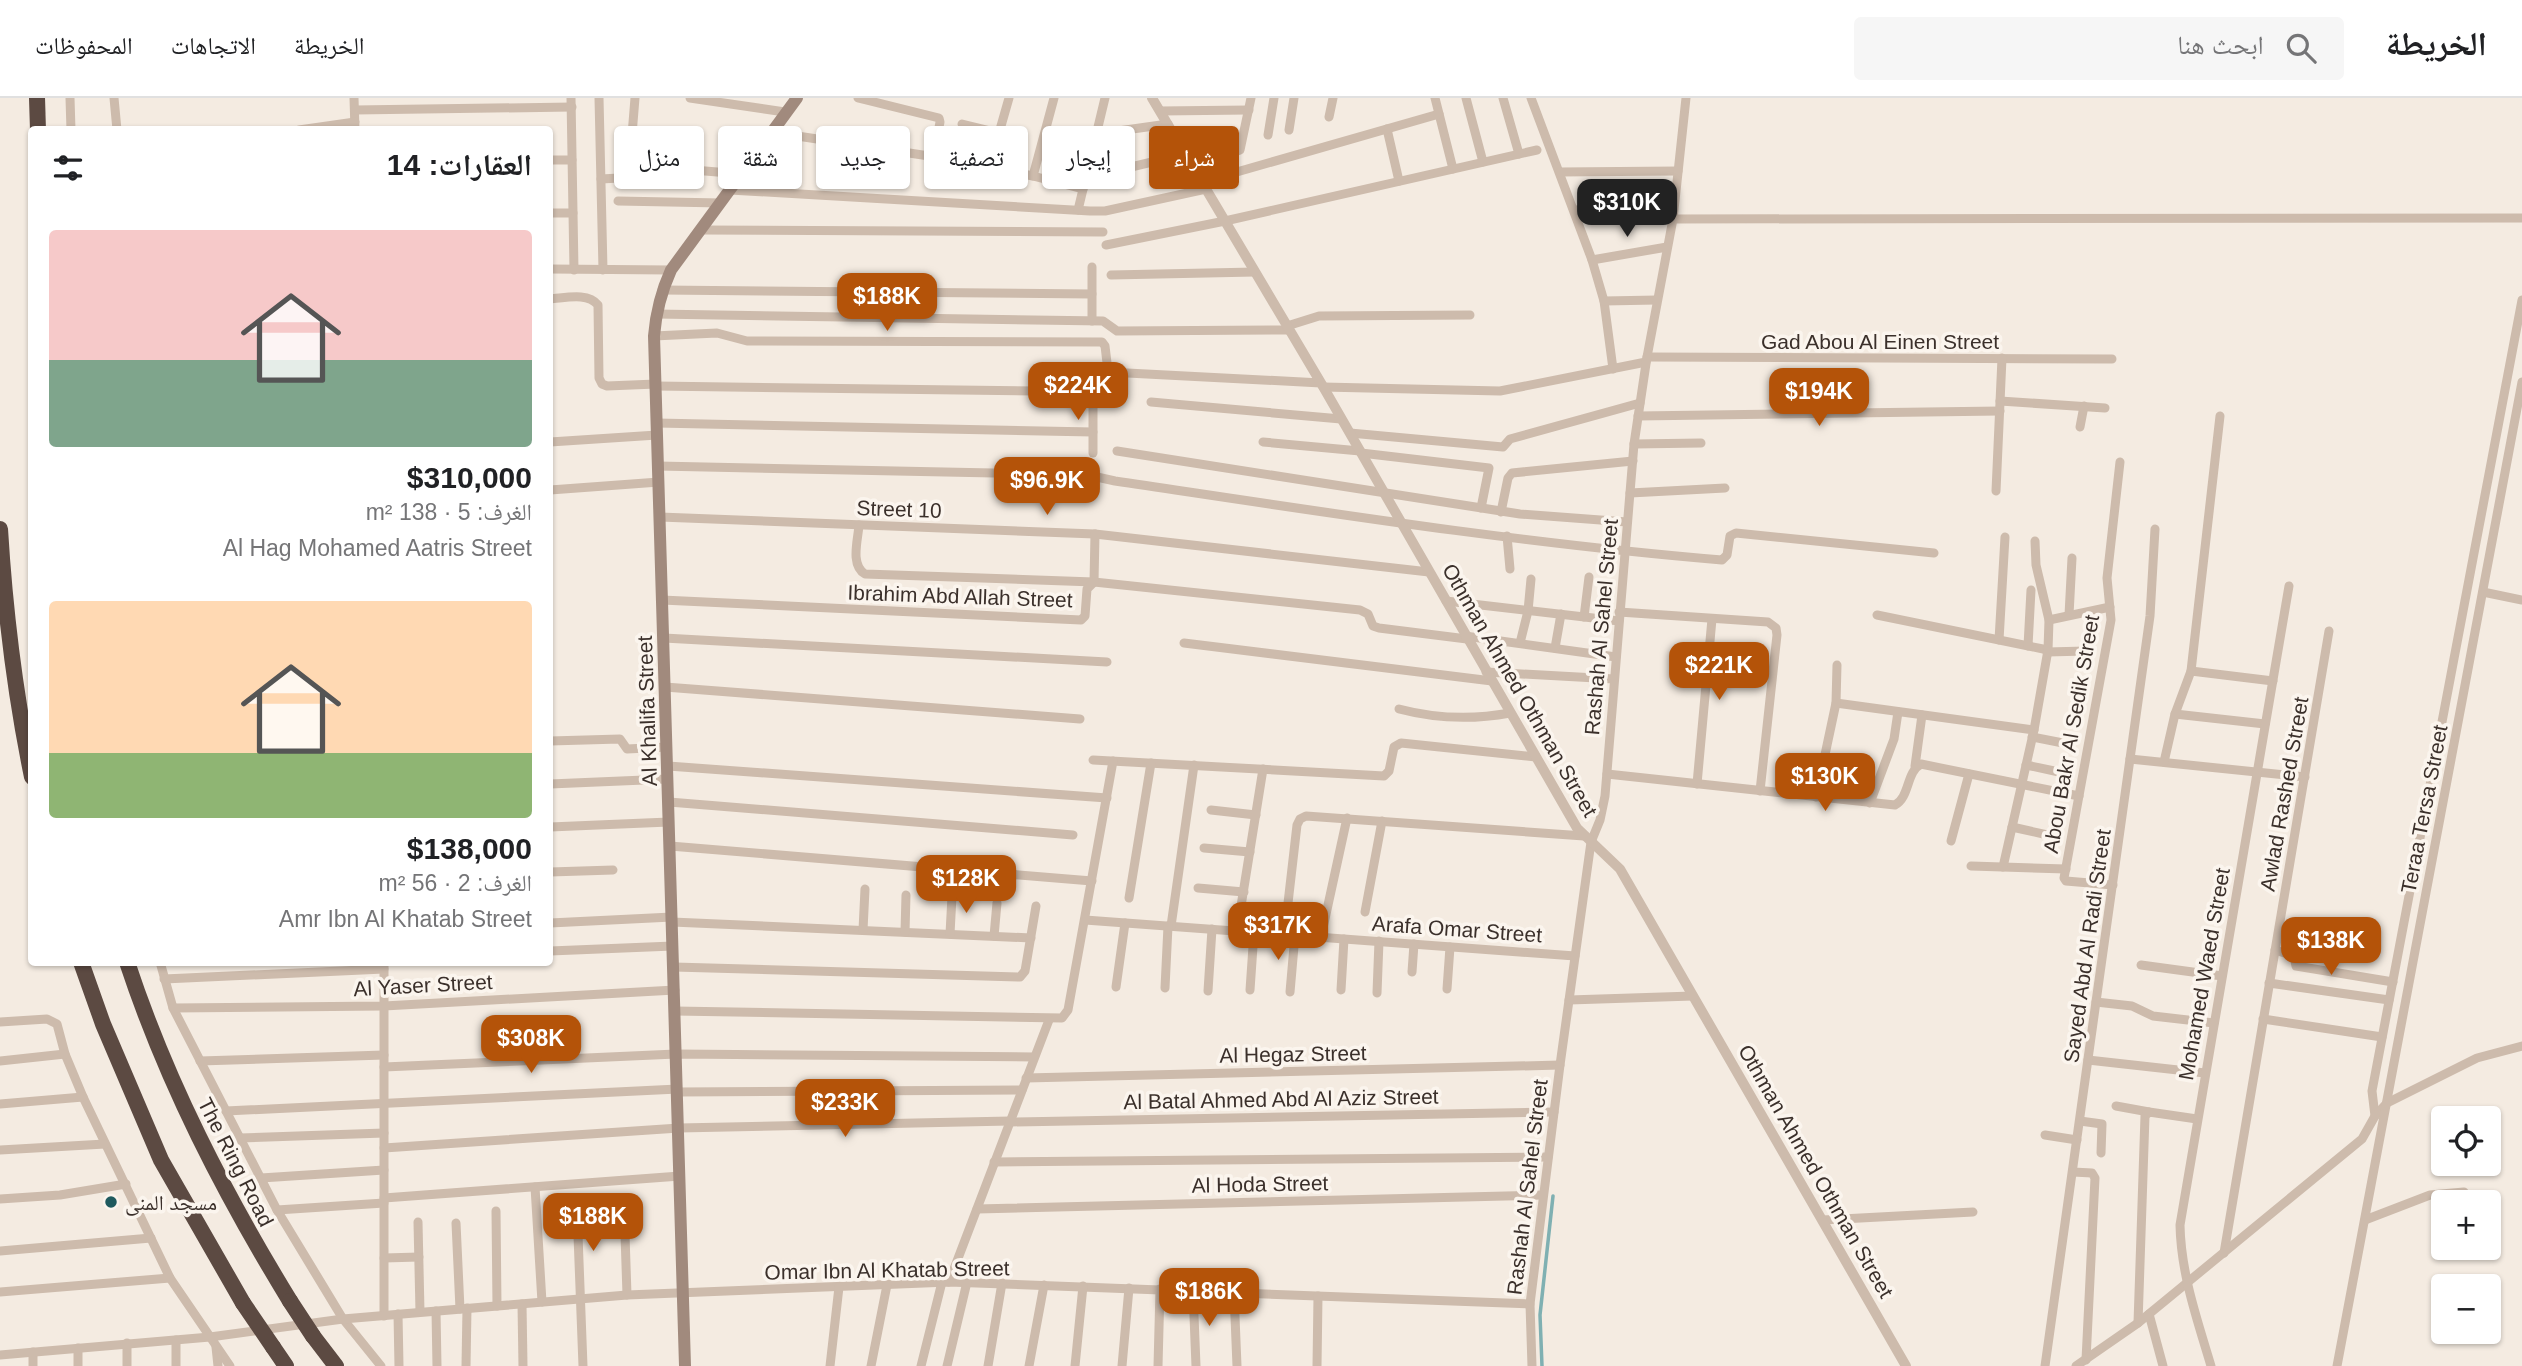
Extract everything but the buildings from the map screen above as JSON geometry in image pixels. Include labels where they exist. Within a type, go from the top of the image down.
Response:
[{"type":"highway","points":[[37,98],[38,126]]},
{"type":"highway","points":[[0,529],[6,617],[20,722],[28,759]]},
{"type":"highway","points":[[82,966],[113,1048],[161,1160],[243,1303],[286,1366]]},
{"type":"highway","name":"The Ring Road","points":[[128,966],[151,1029],[188,1117],[233,1205],[290,1301],[336,1366]]},
{"type":"main road","name":"Al Khalifa Street","points":[[775,126],[796,98]]},
{"type":"main road","name":"Al Khalifa Street","points":[[685,1366],[654,335],[662,290],[671,270],[730,190]]},
{"type":"street","points":[[70,98],[71,126]]},
{"type":"street","points":[[114,98],[117,126]]},
{"type":"street","points":[[355,98],[355,126]]},
{"type":"street","points":[[599,98],[603,270]]},
{"type":"street","points":[[633,126],[635,98]]},
{"type":"street","points":[[690,98],[785,112]]},
{"type":"street","points":[[802,137],[929,156],[934,154],[940,122],[938,117],[858,98]]},
{"type":"street","points":[[1001,126],[1009,98]]},
{"type":"street","points":[[1033,176],[1054,98]]},
{"type":"street","points":[[1099,126],[1105,98]]},
{"type":"street","name":"Othman Ahmed Othman Street","points":[[1152,98],[1168,124]]},
{"type":"street","points":[[1239,150],[1243,145],[1251,98]]},
{"type":"street","points":[[1268,135],[1274,98]]},
{"type":"street","points":[[1289,130],[1294,98]]},
{"type":"street","points":[[1329,117],[1333,98]]},
{"type":"street","points":[[1435,98],[1453,169]]},
{"type":"street","points":[[1466,98],[1483,162]]},
{"type":"street","points":[[1503,98],[1519,154]]},
{"type":"street","points":[[1531,98],[1592,260],[1604,301],[1613,369]]},
{"type":"street","name":"Rashah Al Sahel Street","points":[[1531,1366],[1530,1304],[1588,839],[1600,820],[1607,774],[1634,444],[1673,214],[1686,98]]},
{"type":"street","points":[[355,110],[571,102],[574,270]]},
{"type":"street","points":[[1160,111],[1249,110]]},
{"type":"street","points":[[1239,175],[1439,114]]},
{"type":"street","points":[[962,124],[970,126]]},
{"type":"street","points":[[1135,129],[1168,124]]},
{"type":"street","points":[[1387,129],[1399,181]]},
{"type":"street","points":[[1106,245],[1225,221],[1537,150]]},
{"type":"street","points":[[553,160],[572,160]]},
{"type":"street","points":[[601,179],[619,178],[622,164],[718,172]]},
{"type":"street","points":[[1560,172],[1678,171]]},
{"type":"street","points":[[1028,175],[1042,178]]},
{"type":"street","points":[[1078,210],[1083,189]]},
{"type":"street","points":[[730,190],[1105,211],[1193,189]]},
{"type":"street","name":"Othman Ahmed Othman Street","points":[[1206,189],[1536,757],[1588,839],[1612,858],[1620,869],[1906,1366]]},
{"type":"street","points":[[618,201],[721,203]]},
{"type":"street","points":[[1575,210],[1673,214],[2522,218]]},
{"type":"street","points":[[553,213],[573,213]]},
{"type":"street","points":[[701,230],[1103,232]]},
{"type":"street","points":[[1592,260],[1667,247]]},
{"type":"street","points":[[1092,267],[1092,321]]},
{"type":"street","points":[[553,270],[671,270]]},
{"type":"street","points":[[1111,275],[1255,272]]},
{"type":"street","points":[[662,290],[1092,294]]},
{"type":"street","points":[[553,299],[587,297],[596,301],[599,378],[602,384],[607,386],[1093,392],[1106,392],[1110,387],[1105,346],[1100,342],[747,341],[717,334],[654,335]]},
{"type":"street","points":[[1604,301],[1657,300]]},
{"type":"street","name":"Teraa Tersa Street","points":[[2375,1116],[2372,1091],[2522,300]]},
{"type":"street","points":[[656,314],[1105,321],[1117,331],[1288,328],[1327,315],[1470,315]]},
{"type":"street","points":[[1996,491],[2003,358]]},
{"type":"street","name":"Gad Abou Al Einen Street","points":[[1108,372],[1322,385],[1500,391],[1647,360],[2112,359]]},
{"type":"street","name":"Teraa Tersa Street","points":[[2337,1366],[2522,382]]},
{"type":"street","points":[[1093,392],[1093,453]]},
{"type":"street","points":[[1151,401],[1341,419]]},
{"type":"street","points":[[2000,401],[2105,408]]},
{"type":"street","points":[[1349,433],[1503,447],[1510,439],[1640,403]]},
{"type":"street","points":[[2080,427],[2084,406]]},
{"type":"street","points":[[1638,415],[2000,411]]},
{"type":"street","points":[[2164,762],[2175,714],[2192,671],[2220,416]]},
{"type":"street","points":[[553,442],[657,429],[1093,432]]},
{"type":"street","points":[[1263,442],[1488,468],[1490,470],[1481,508]]},
{"type":"street","points":[[1634,444],[1701,443]]},
{"type":"street","points":[[1117,452],[1501,512],[1627,522]]},
{"type":"street","points":[[1501,512],[1507,480],[1513,473],[1633,461]]},
{"type":"street","name":"Abou Bakr Al Sedik Street","points":[[2113,886],[2066,881],[2064,878],[2110,620],[2108,578],[2120,462]]},
{"type":"street","points":[[658,466],[1088,475],[1401,523],[1624,552],[1722,560],[1727,555],[1730,536],[1736,534],[1934,553]]},
{"type":"street","points":[[553,490],[659,482]]},
{"type":"street","points":[[1630,492],[1725,488]]},
{"type":"street","name":"Street 10","points":[[660,517],[1095,534],[1429,572]]},
{"type":"street","points":[[859,524],[856,564],[865,574],[1094,582],[1095,534]]},
{"type":"street","name":"Sayed Abd Al Radi Street","points":[[2045,1366],[2150,616],[2155,529]]},
{"type":"street","points":[[1507,537],[1510,569]]},
{"type":"street","points":[[1999,640],[2005,537]]},
{"type":"street","points":[[2003,867],[2033,734],[2048,651],[2049,620],[2036,565],[2035,541]]},
{"type":"street","points":[[2069,615],[2072,558]]},
{"type":"street","points":[[1584,617],[1589,577]]},
{"type":"street","points":[[1520,643],[1528,611],[1531,579]]},
{"type":"street","name":"Ibrahim Abd Allah Street","points":[[663,600],[1081,620],[1085,616],[1087,589],[1094,582],[1360,610],[1368,614],[1373,626],[1379,628],[1520,643],[1616,657]]},
{"type":"street","name":"Mohamed Waed Street","points":[[2211,1366],[2186,1282],[2180,1225],[2289,586]]},
{"type":"street","points":[[2028,646],[2031,590]]},
{"type":"street","points":[[2483,593],[2522,600]]},
{"type":"street","points":[[1446,601],[1584,617],[1768,622],[1776,628],[1777,635],[1760,791]]},
{"type":"street","points":[[2049,620],[2110,607]]},
{"type":"street","points":[[1555,648],[1562,614]]},
{"type":"street","points":[[1877,615],[2048,651],[2086,651]]},
{"type":"street","points":[[1697,784],[1712,619]]},
{"type":"street","name":"Awlad Rashed Street","points":[[2224,1252],[2329,631]]},
{"type":"street","points":[[664,638],[1107,662]]},
{"type":"street","points":[[1184,643],[1489,677],[1614,679]]},
{"type":"street","points":[[1816,797],[1836,703],[1837,665]]},
{"type":"street","points":[[2452,668],[2468,671]]},
{"type":"street","points":[[2192,671],[2273,681]]},
{"type":"street","points":[[665,687],[1080,719]]},
{"type":"street","points":[[1836,703],[2033,734],[2068,744]]},
{"type":"street","points":[[1399,709],[1443,718],[1466,719],[1510,713]]},
{"type":"street","points":[[1870,803],[1894,739],[1898,712]]},
{"type":"street","points":[[2175,714],[2265,724]]},
{"type":"street","points":[[1607,774],[1892,805],[1900,803],[1916,766],[1922,715]]},
{"type":"street","points":[[553,741],[621,739],[627,749],[667,747]]},
{"type":"street","points":[[1093,760],[1384,776],[1389,771],[1393,750],[1401,743],[1536,757]]},
{"type":"street","points":[[2130,759],[2305,776]]},
{"type":"street","points":[[675,1010],[1049,1020],[1062,1018],[1068,1010],[1113,761]]},
{"type":"street","points":[[1129,898],[1151,763]]},
{"type":"street","points":[[1916,766],[1924,764],[2079,796]]},
{"type":"street","points":[[1165,988],[1169,926],[1194,765]]},
{"type":"street","points":[[2026,765],[2059,772]]},
{"type":"street","points":[[1241,906],[1263,769]]},
{"type":"street","points":[[553,783],[668,772],[1107,798]]},
{"type":"street","points":[[1951,841],[1969,774]]},
{"type":"street","points":[[669,802],[1073,835]]},
{"type":"street","points":[[1211,810],[1256,815]]},
{"type":"street","points":[[1287,903],[1297,825],[1300,819],[1306,816],[1588,839]]},
{"type":"street","points":[[1321,937],[1347,818]]},
{"type":"street","points":[[1365,912],[1382,821]]},
{"type":"street","points":[[553,827],[669,822]]},
{"type":"street","points":[[2012,827],[2052,836]]},
{"type":"street","points":[[670,846],[1092,881]]},
{"type":"street","points":[[1204,848],[1250,852]]},
{"type":"street","points":[[1971,866],[2066,869]]},
{"type":"street","points":[[553,872],[613,870]]},
{"type":"street","points":[[1198,888],[1244,892]]},
{"type":"street","points":[[863,930],[865,889]]},
{"type":"street","points":[[905,932],[906,895]]},
{"type":"street","points":[[950,934],[952,896]]},
{"type":"street","points":[[994,936],[997,903]]},
{"type":"street","points":[[2407,904],[2424,907]]},
{"type":"street","points":[[674,967],[1017,977],[1025,971],[1036,906]]},
{"type":"street","points":[[553,923],[672,920],[1031,937]]},
{"type":"street","name":"Arafa Omar Street","points":[[1085,920],[1575,956]]},
{"type":"street","points":[[1116,987],[1125,923]]},
{"type":"street","points":[[1208,991],[1212,929]]},
{"type":"street","points":[[1250,990],[1254,932]]},
{"type":"street","points":[[1290,992],[1295,935]]},
{"type":"street","points":[[1341,990],[1345,939]]},
{"type":"street","points":[[1377,992],[1379,941]]},
{"type":"street","points":[[1412,972],[1414,944]]},
{"type":"street","points":[[553,951],[673,946]]},
{"type":"street","points":[[1447,989],[1450,947]]},
{"type":"street","points":[[2275,950],[2294,956],[2296,966],[2393,982]]},
{"type":"street","points":[[2141,965],[2222,976]]},
{"type":"street","points":[[161,966],[173,1008],[277,1210],[343,1319],[381,1366]]},
{"type":"street","points":[[164,979],[384,966],[384,1315]]},
{"type":"street","points":[[2269,984],[2389,1000]]},
{"type":"street","name":"Al Yaser Street","points":[[173,1008],[384,1006],[675,990]]},
{"type":"street","points":[[1569,1000],[1693,996]]},
{"type":"street","points":[[2096,1002],[2132,1006],[2153,1016],[2214,1023]]},
{"type":"street","points":[[0,1022],[47,1019],[57,1024],[65,1054],[83,1097],[170,1278],[229,1366]]},
{"type":"street","points":[[2263,1019],[2382,1037]]},
{"type":"street","points":[[921,1366],[945,1282],[977,1209],[1049,1020]]},
{"type":"street","points":[[2076,1366],[2138,1324],[2362,1139],[2375,1116],[2387,1103],[2477,1058],[2522,1046]]},
{"type":"street","points":[[0,1061],[65,1054]]},
{"type":"street","points":[[384,1067],[676,1054],[1034,1057]]},
{"type":"street","points":[[200,1060],[384,1055]]},
{"type":"street","points":[[2088,1060],[2205,1073]]},
{"type":"street","name":"Al Hegaz Street","points":[[1026,1078],[1560,1065]]},
{"type":"street","points":[[226,1111],[678,1090],[1022,1090]]},
{"type":"street","points":[[0,1104],[83,1097]]},
{"type":"street","points":[[2116,1106],[2197,1119]]},
{"type":"street","name":"Al Batal Ahmed Abd Al Aziz Street","points":[[384,1148],[679,1128],[1554,1112]]},
{"type":"street","points":[[2138,1324],[2144,1117],[2149,1112]]},
{"type":"street","points":[[2080,1121],[2102,1124],[2101,1153]]},
{"type":"street","points":[[240,1138],[384,1133]]},
{"type":"street","points":[[2045,1136],[2077,1140]]},
{"type":"street","points":[[0,1150],[105,1144]]},
{"type":"street","points":[[994,1162],[1548,1157]]},
{"type":"street","points":[[261,1178],[384,1170]]},
{"type":"street","points":[[2073,1172],[2092,1173],[2095,1178],[2086,1360]]},
{"type":"street","points":[[277,1210],[680,1176]]},
{"type":"street","points":[[0,1199],[60,1195],[126,1184]]},
{"type":"street","points":[[535,1187],[542,1302]]},
{"type":"street","name":"Al Hoda Street","points":[[977,1209],[1543,1195]]},
{"type":"street","points":[[2365,1220],[2431,1195]]},
{"type":"street","points":[[624,1204],[627,1295]]},
{"type":"street","points":[[577,1209],[583,1366]]},
{"type":"street","points":[[496,1212],[497,1306]]},
{"type":"street","points":[[1823,1220],[1973,1212]]},
{"type":"street","points":[[418,1222],[420,1312]]},
{"type":"street","points":[[456,1223],[466,1366]]},
{"type":"street","points":[[0,1251],[151,1238]]},
{"type":"street","points":[[384,1258],[419,1257]]},
{"type":"street","points":[[0,1292],[170,1278]]},
{"type":"street","name":"Omar Ibn Al Khatab Street","points":[[0,1355],[210,1337],[384,1315],[627,1295],[945,1282],[1530,1304]]},
{"type":"street","points":[[947,1366],[967,1282]]},
{"type":"street","points":[[988,1366],[1002,1283]]},
{"type":"street","points":[[871,1366],[887,1285]]},
{"type":"street","points":[[1029,1366],[1044,1285]]},
{"type":"street","points":[[1075,1366],[1083,1286]]},
{"type":"street","points":[[830,1366],[839,1287]]},
{"type":"street","points":[[1122,1366],[1129,1288]]},
{"type":"street","points":[[1158,1366],[1160,1289]]},
{"type":"street","points":[[1193,1291],[1196,1366]]},
{"type":"street","points":[[1234,1292],[1237,1366]]},
{"type":"street","points":[[1317,1366],[1318,1296]]},
{"type":"street","points":[[522,1304],[523,1366]]},
{"type":"street","points":[[436,1311],[437,1366]]},
{"type":"street","points":[[398,1314],[399,1366]]},
{"type":"street","points":[[2149,1314],[2163,1366]]},
{"type":"street","points":[[176,1340],[176,1366]]},
{"type":"street","points":[[127,1343],[127,1366]]},
{"type":"street","points":[[216,1346],[218,1366]]},
{"type":"street","points":[[78,1348],[78,1366]]},
{"type":"street","points":[[33,1352],[33,1366]]},
{"type":"waterway","points":[[1542,1366],[1540,1315],[1553,1196]]},
{"type":"place","name":"مسجد المنى","points":[[111,1202]]}]
